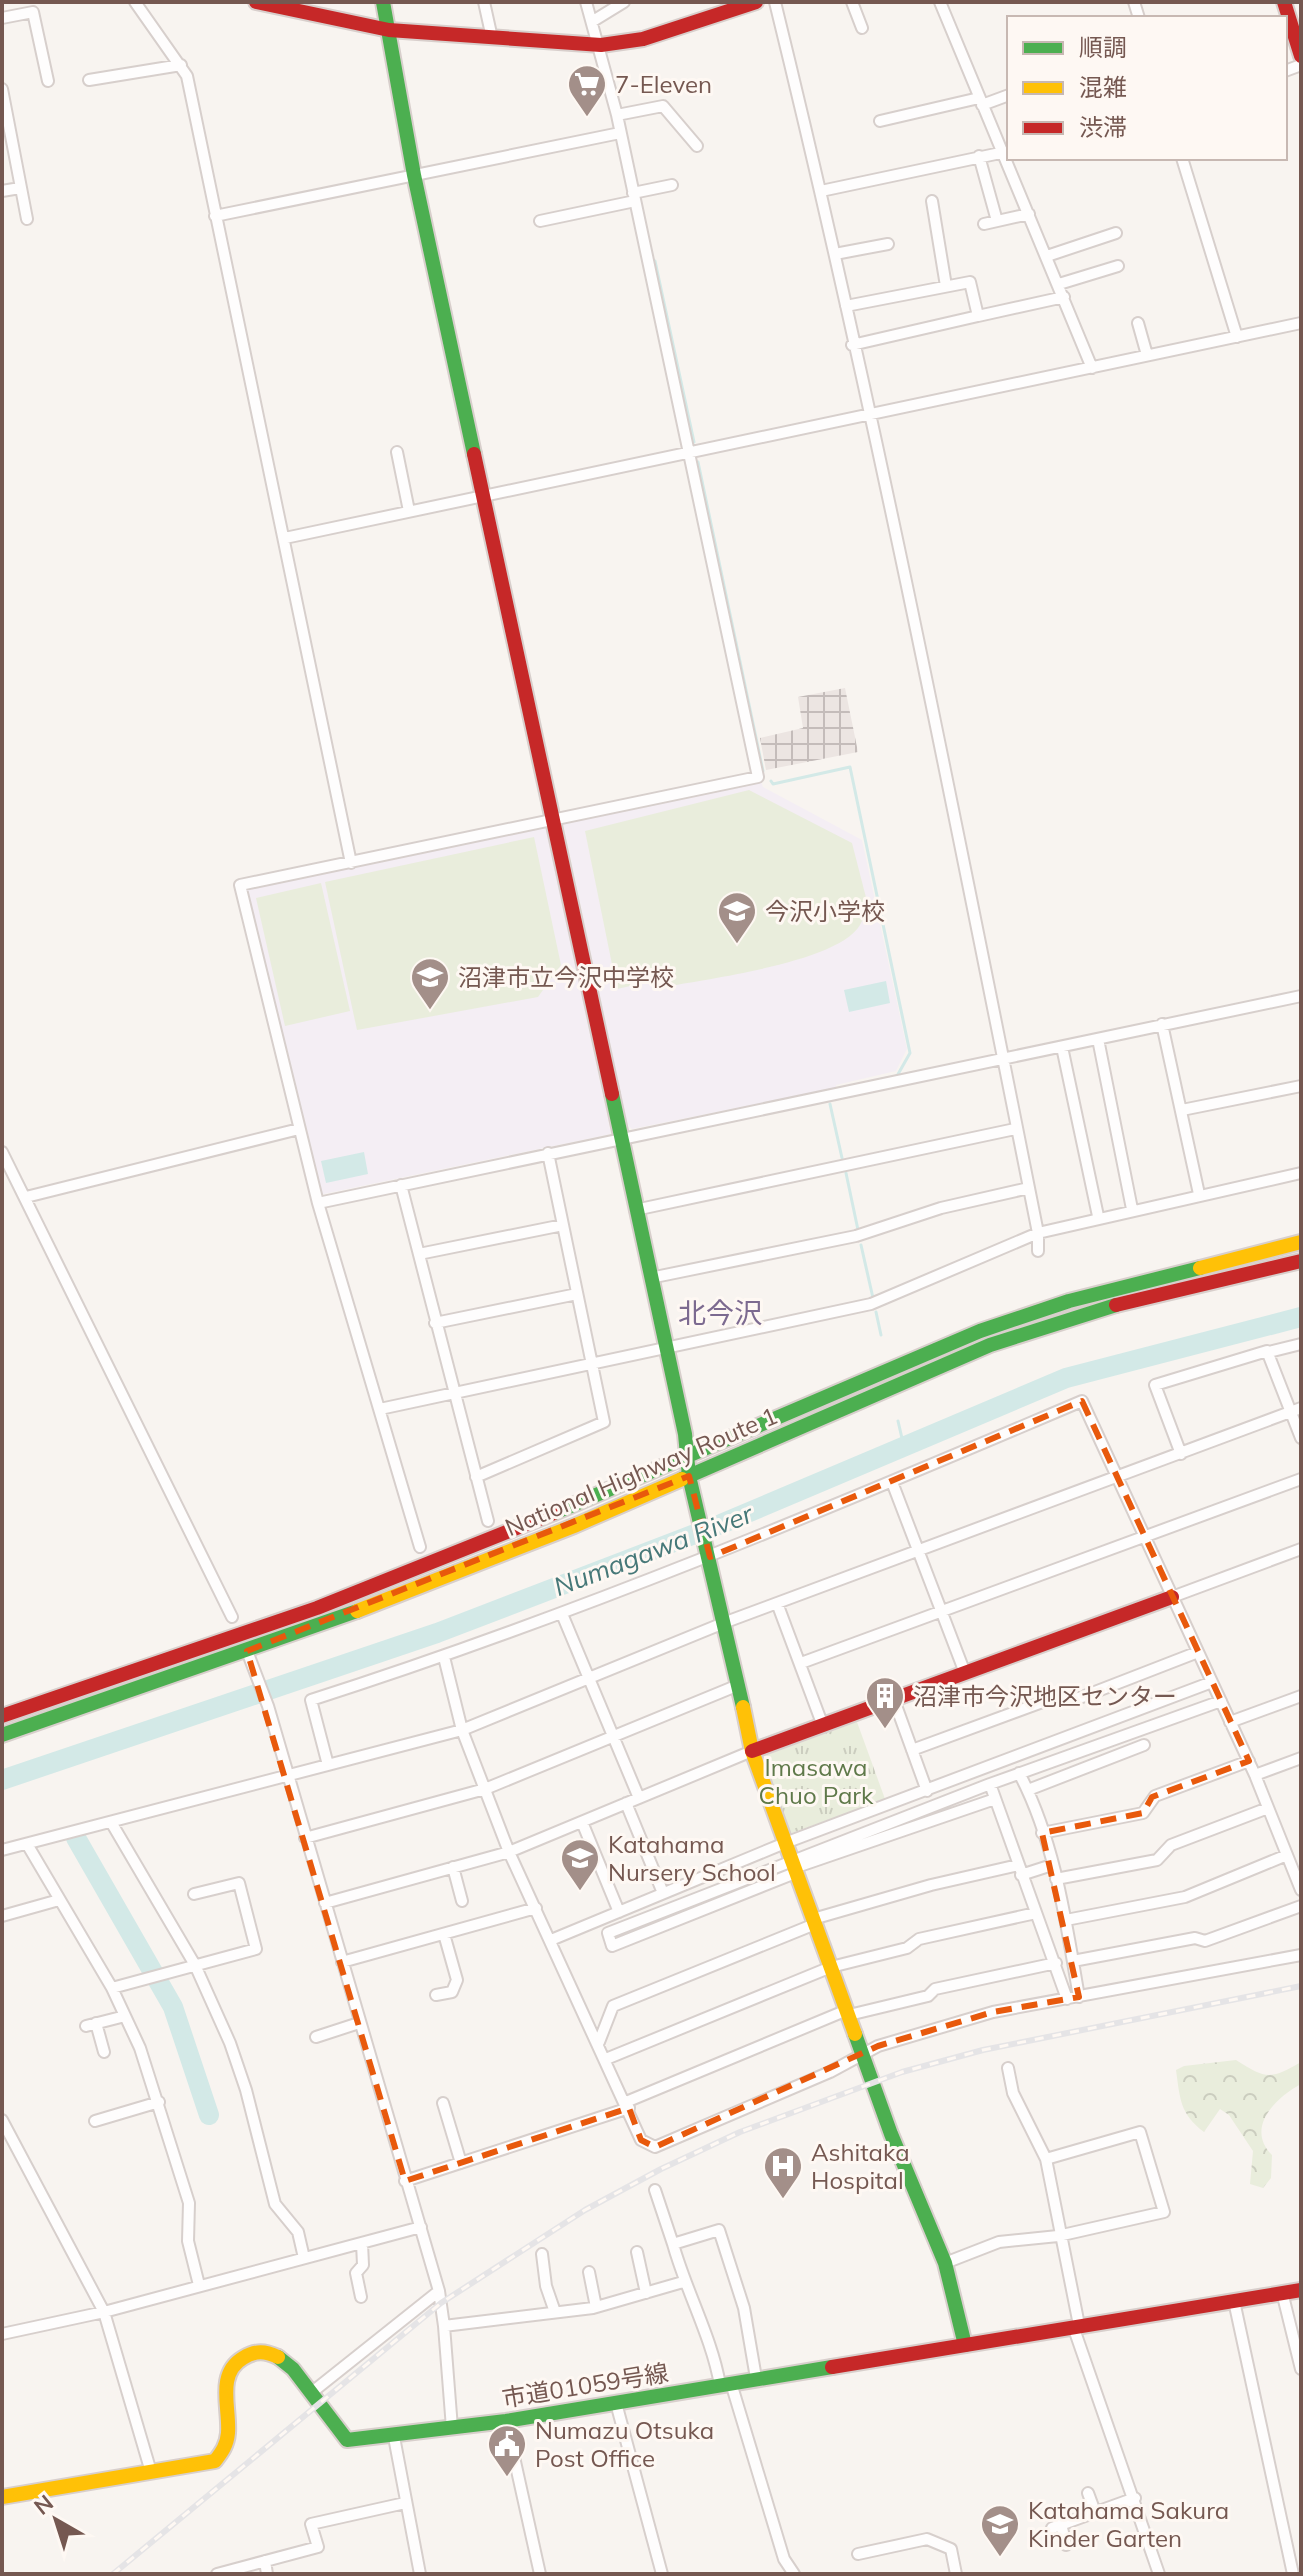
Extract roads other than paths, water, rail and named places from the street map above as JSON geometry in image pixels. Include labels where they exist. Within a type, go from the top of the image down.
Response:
[{"type":"main road","points":[[256,2],[281,4],[389,30],[601,45],[643,39],[756,2]]},
{"type":"main road","points":[[383,2],[414,175],[621,1139],[689,1476],[726,1622],[736,1686],[752,1751],[891,2134],[945,2263],[965,2345]]},
{"type":"main road","points":[[1284,2],[1301,56]]},
{"type":"main road","name":"National Highway Route 1","points":[[2,1716],[362,1592],[980,1331],[1121,1287],[1301,1242]]},
{"type":"main road","name":"National Highway Route 1","points":[[2,1735],[247,1651],[413,1589],[689,1476],[927,1371],[1015,1336],[1110,1306],[1301,1261]]},
{"type":"main road","points":[[752,1751],[1172,1597]]},
{"type":"main road","name":"市道01059号線","points":[[2,2497],[215,2461],[226,2451],[229,2437],[225,2380],[234,2365],[249,2354],[277,2355],[347,2440],[394,2437],[506,2421],[1301,2290]]},
{"type":"street","points":[[135,2],[187,76],[351,863]]},
{"type":"street","points":[[484,2],[492,38]]},
{"type":"street","points":[[420,1547],[318,1203],[240,885],[758,777],[617,115],[601,45],[586,2]]},
{"type":"street","points":[[593,21],[624,2]]},
{"type":"street","points":[[775,2],[821,191],[869,415],[1029,1188],[1038,1233],[1038,1251]]},
{"type":"street","points":[[852,2],[862,28]]},
{"type":"street","points":[[940,2],[980,101],[1007,157]]},
{"type":"street","points":[[2,18],[33,12],[48,81]]},
{"type":"street","points":[[89,80],[181,65]]},
{"type":"street","points":[[2,89],[27,219]]},
{"type":"street","points":[[880,121],[1007,95]]},
{"type":"street","points":[[617,115],[663,106],[697,146]]},
{"type":"street","points":[[215,216],[620,133]]},
{"type":"street","points":[[821,191],[1005,152]]},
{"type":"street","points":[[979,156],[997,221]]},
{"type":"street","points":[[1008,160],[1092,368]]},
{"type":"street","points":[[1183,160],[1237,337]]},
{"type":"street","points":[[540,221],[672,185]]},
{"type":"street","points":[[2,191],[20,188]]},
{"type":"street","points":[[932,201],[946,286]]},
{"type":"street","points":[[984,224],[1029,214]]},
{"type":"street","points":[[1047,256],[1116,233]]},
{"type":"street","points":[[835,254],[888,244]]},
{"type":"street","points":[[1059,284],[1118,266]]},
{"type":"street","points":[[846,306],[970,282],[978,316]]},
{"type":"street","points":[[852,345],[1064,297]]},
{"type":"street","points":[[1138,323],[1147,355]]},
{"type":"street","points":[[285,538],[690,455],[1301,323]]},
{"type":"street","points":[[397,452],[409,511]]},
{"type":"street","points":[[318,1203],[1301,996]]},
{"type":"street","points":[[1162,1024],[1199,1194]]},
{"type":"street","points":[[1098,1039],[1132,1209]]},
{"type":"street","points":[[1062,1047],[1098,1216]]},
{"type":"street","points":[[1182,1110],[1301,1086]]},
{"type":"street","points":[[26,1197],[299,1129]]},
{"type":"street","points":[[635,1210],[1015,1129]]},
{"type":"street","points":[[2,1152],[232,1617]]},
{"type":"street","points":[[476,1477],[604,1422],[548,1153]]},
{"type":"street","points":[[380,1409],[871,1304],[1038,1233],[1098,1216],[1301,1173]]},
{"type":"street","points":[[401,1185],[488,1521]]},
{"type":"street","points":[[650,1278],[856,1236],[941,1208],[1029,1188]]},
{"type":"street","points":[[419,1254],[563,1225]]},
{"type":"street","points":[[435,1323],[577,1294]]},
{"type":"street","points":[[1181,1454],[1155,1385],[1301,1344]]},
{"type":"street","points":[[1269,1352],[1296,1410],[1301,1438]]},
{"type":"street","points":[[328,1765],[311,1700],[444,1657],[562,1614],[708,1551],[892,1482],[1082,1401],[1143,1539],[1249,1761],[1287,1855],[1297,1870],[1301,1890]]},
{"type":"street","points":[[2,1850],[462,1730],[726,1622],[1296,1410]]},
{"type":"street","points":[[801,1663],[1301,1479]]},
{"type":"street","points":[[892,1482],[965,1673]]},
{"type":"street","points":[[1172,1597],[1301,1549]]},
{"type":"street","points":[[777,1603],[823,1726]]},
{"type":"street","points":[[562,1614],[639,1798]]},
{"type":"street","points":[[247,1651],[268,1706],[439,2291],[452,2428]]},
{"type":"street","points":[[912,1750],[1067,1693],[1074,1699],[1082,1697],[1198,1652]]},
{"type":"street","points":[[444,1657],[462,1730],[509,1852],[628,2105],[641,2140],[655,2147],[830,2072],[863,2053],[993,2012],[1301,1955]]},
{"type":"street","points":[[551,1940],[785,1843],[1212,1682]]},
{"type":"street","points":[[305,1838],[485,1789],[613,1740],[736,1686]]},
{"type":"street","points":[[1230,1722],[1301,1696]]},
{"type":"street","points":[[894,1700],[927,1791]]},
{"type":"street","points":[[995,1799],[793,1867],[608,1933],[612,1946],[793,1867],[990,1784],[1221,1701]]},
{"type":"street","points":[[1117,1719],[1126,1735]]},
{"type":"street","points":[[1028,1790],[1144,1745]]},
{"type":"street","points":[[325,1903],[509,1852],[752,1751]]},
{"type":"street","points":[[1255,1775],[1301,1758]]},
{"type":"street","points":[[1042,1833],[1143,1813],[1155,1796],[1249,1761]]},
{"type":"street","points":[[1019,1773],[1028,1790],[1056,1879],[1079,1997]]},
{"type":"street","points":[[990,1784],[1067,1999]]},
{"type":"street","points":[[626,1803],[663,1893]]},
{"type":"street","points":[[1056,1879],[1157,1860],[1171,1845],[1268,1808]]},
{"type":"street","points":[[111,1822],[195,1965],[230,2043],[246,2090],[275,2204],[298,2232],[304,2258]]},
{"type":"street","points":[[582,1822],[619,1912]]},
{"type":"street","points":[[27,1844],[113,1988],[159,2102],[189,2203],[188,2241],[199,2285]]},
{"type":"street","points":[[1066,1920],[1185,1897],[1287,1855]]},
{"type":"street","points":[[599,2042],[613,2006],[814,1921],[931,1885],[1052,1865]]},
{"type":"street","points":[[453,1867],[462,1901]]},
{"type":"street","points":[[113,1988],[256,1949],[239,1883],[194,1894]]},
{"type":"street","points":[[2,1916],[59,1900]]},
{"type":"street","points":[[1073,1961],[1195,1938],[1205,1941],[1301,1906]]},
{"type":"street","points":[[342,1962],[536,1908]]},
{"type":"street","points":[[606,2059],[831,1967],[907,1948],[919,1939],[1036,1913]]},
{"type":"street","points":[[436,1995],[452,1992],[457,1980],[444,1934]]},
{"type":"street","points":[[405,2181],[628,2105],[848,2013],[928,1996],[935,1989],[1056,1963]]},
{"type":"street","points":[[104,2052],[91,2024],[125,2016]]},
{"type":"street","points":[[316,2037],[359,2023]]},
{"type":"street","points":[[1008,2068],[1013,2093],[1046,2159],[1076,2326],[1159,2574]]},
{"type":"street","points":[[95,2121],[159,2102]]},
{"type":"street","points":[[443,2103],[461,2163]]},
{"type":"street","points":[[2,2120],[104,2312],[151,2472]]},
{"type":"street","points":[[945,2263],[999,2242],[1058,2236],[1164,2212],[1140,2132],[1046,2159]]},
{"type":"street","points":[[2,2147],[14,2144]]},
{"type":"street","points":[[655,2190],[683,2282],[726,2384],[784,2559],[794,2574]]},
{"type":"street","points":[[2,2334],[104,2312],[421,2227]]},
{"type":"street","points":[[673,2244],[719,2230],[744,2308],[756,2378]]},
{"type":"street","points":[[361,2297],[356,2273],[363,2265],[362,2243]]},
{"type":"street","points":[[637,2252],[646,2293]]},
{"type":"street","points":[[542,2254],[546,2286],[555,2312]]},
{"type":"street","points":[[589,2272],[596,2307]]},
{"type":"street","points":[[444,2326],[596,2307],[683,2282]]},
{"type":"street","points":[[311,2393],[439,2291]]},
{"type":"street","points":[[1282,2292],[1301,2369]]},
{"type":"street","points":[[1234,2301],[1293,2574]]},
{"type":"street","points":[[616,2403],[662,2574]]},
{"type":"street","points":[[506,2421],[540,2574]]},
{"type":"street","points":[[394,2437],[420,2574]]},
{"type":"street","points":[[1088,2493],[1095,2512]]},
{"type":"street","points":[[1066,2545],[1056,2526],[1135,2498]]},
{"type":"street","points":[[217,2574],[318,2547],[311,2524],[405,2503]]},
{"type":"street","points":[[858,2554],[927,2539],[951,2549],[956,2574]]},
{"type":"street","points":[[265,2561],[267,2574]]},
{"type":"waterway","points":[[655,261],[694,442]]},
{"type":"waterway","points":[[698,462],[763,771]]},
{"type":"waterway","points":[[771,781],[773,784],[850,767],[910,1053],[897,1076],[878,1080]]},
{"type":"waterway","points":[[830,1104],[842,1158]]},
{"type":"waterway","points":[[846,1173],[858,1230]]},
{"type":"waterway","points":[[861,1245],[873,1298]]},
{"type":"waterway","points":[[876,1312],[881,1335]]},
{"type":"waterway","name":"Numagawa River","points":[[2,1780],[437,1633],[721,1524],[1066,1378],[1301,1317]]},
{"type":"waterway","points":[[898,1421],[904,1447]]},
{"type":"waterway","points":[[76,1838],[173,2007],[209,2115]]},
{"type":"railway","points":[[113,2574],[441,2303],[585,2210],[661,2169],[740,2132],[902,2072],[983,2050],[1301,1986]]},
{"type":"place","name":"7-Eleven","points":[[587,118]]},
{"type":"place","name":"今沢小学校","points":[[737,945]]},
{"type":"place","name":"沼津市立今沢中学校","points":[[430,1011]]},
{"type":"place","name":"沼津市今沢地区センター","points":[[885,1730]]},
{"type":"place","name":"Katahama Nursery School","points":[[580,1892]]},
{"type":"place","name":"Ashitaka Hospital","points":[[783,2200]]},
{"type":"place","name":"Numazu Otsuka Post Office","points":[[507,2478]]},
{"type":"place","name":"Katahama Sakura Kinder Garten","points":[[1000,2558]]},
{"type":"district","name":"北今沢","points":[[720,1312]]},
{"type":"park label","name":"Imasawa Chuo Park","points":[[816,1781]]}]
